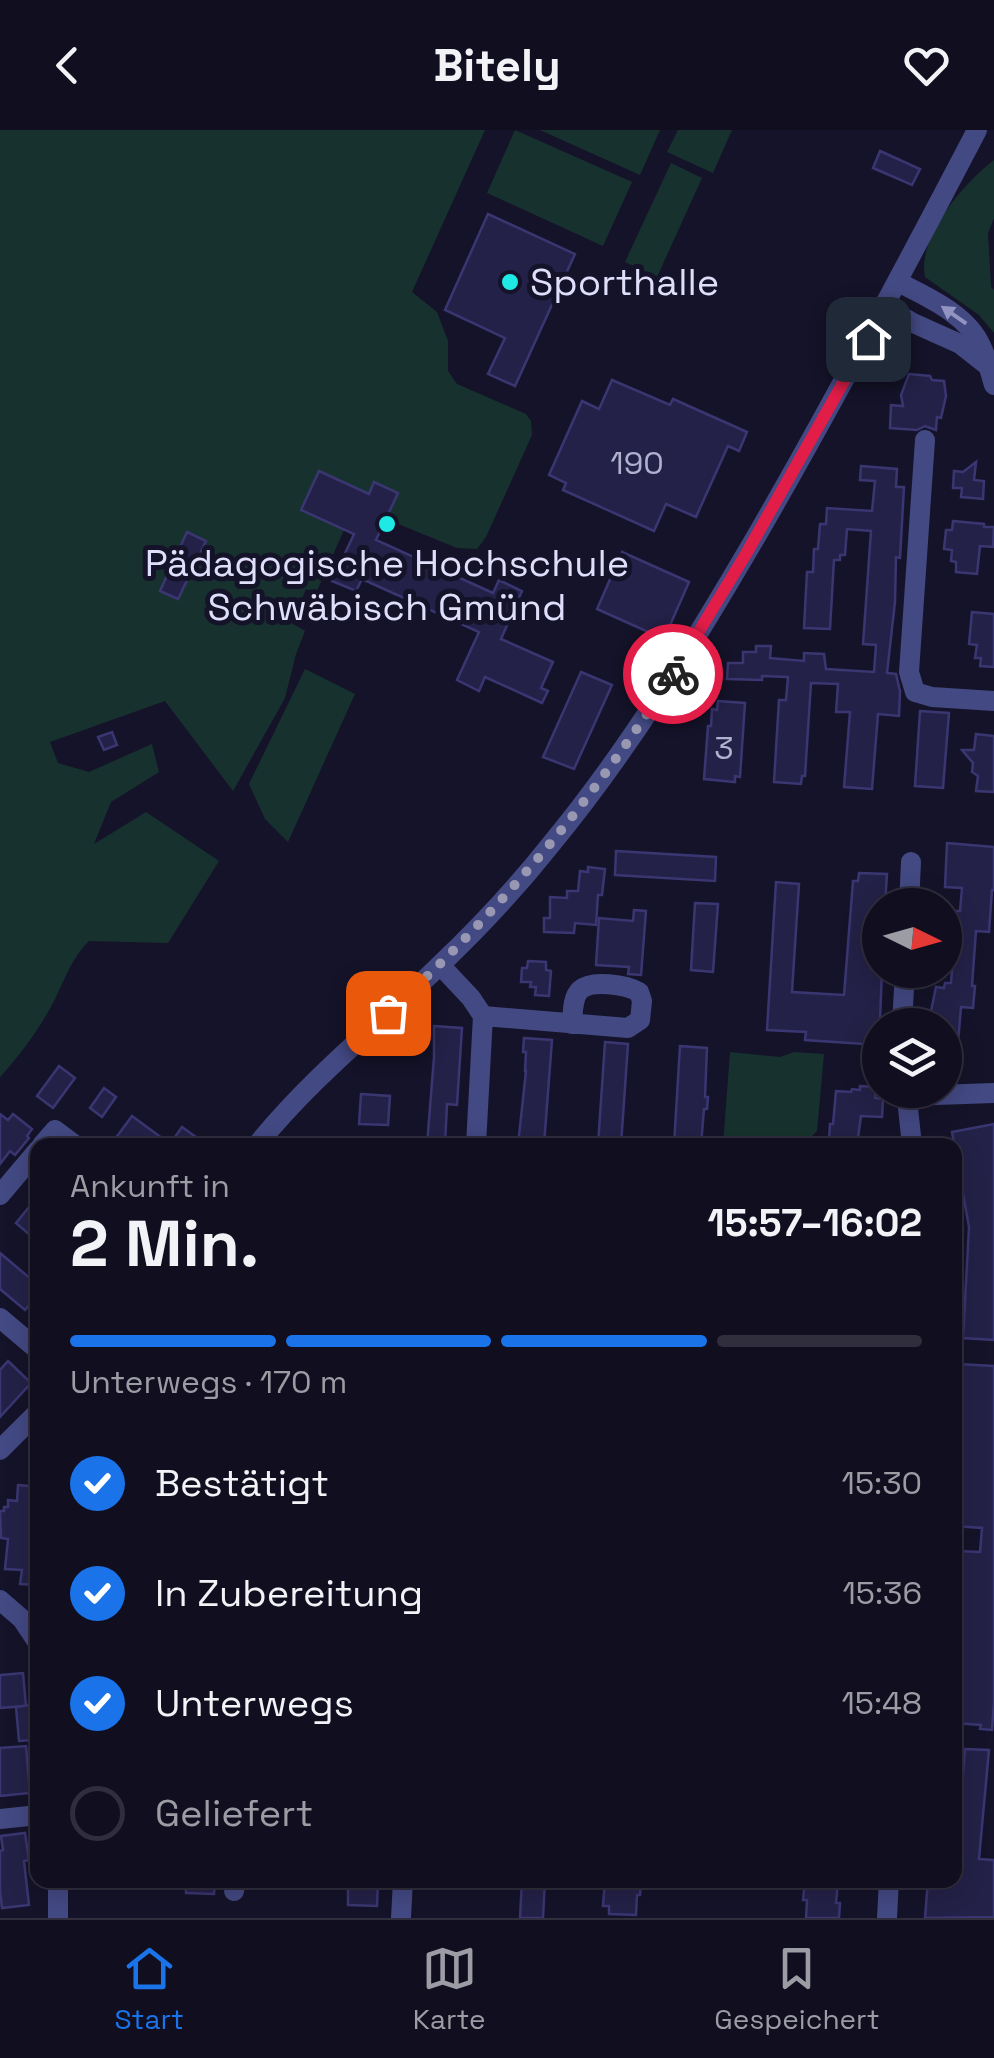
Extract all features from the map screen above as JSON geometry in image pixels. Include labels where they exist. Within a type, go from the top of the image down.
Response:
[{"type":"street","points":[[263,1138],[334,1061],[483,922],[552,844],[617,759],[764,521],[885,306],[977,130]]},
{"type":"street","points":[[898,282],[968,326],[981,344],[992,376]]},
{"type":"street","points":[[885,306],[960,344],[992,376]]},
{"type":"street","points":[[925,440],[909,672],[915,692],[932,697],[994,701]]},
{"type":"street","points":[[910,888],[911,862]]},
{"type":"street","points":[[440,965],[483,1016],[476,1138]]},
{"type":"street","points":[[483,1016],[572,1024]]},
{"type":"street","points":[[962,1093],[994,1093]]},
{"type":"street","points":[[908,1108],[911,1138]]},
{"type":"street","points":[[0,1195],[30,1160]]},
{"type":"street","points":[[0,1318],[30,1343]]},
{"type":"street","points":[[0,1450],[30,1420]]},
{"type":"street","points":[[0,1600],[30,1631]]},
{"type":"street","points":[[0,1820],[30,1816]]},
{"type":"street","points":[[58,1888],[58,1918]]},
{"type":"street","points":[[401,1918],[403,1888]]},
{"type":"street","points":[[887,1918],[889,1888]]},
{"type":"green space","points":[[0,130],[485,130],[412,292],[437,312],[448,341],[448,371],[457,384],[526,414],[532,435],[477,549],[457,548],[386,519],[397,492],[375,482],[369,494],[320,472],[302,510],[344,530],[316,593],[306,589],[292,623],[305,631],[285,698],[233,791],[165,701],[50,742],[58,763],[89,772],[152,744],[159,772],[111,802],[94,844],[146,812],[219,861],[168,943],[89,941],[37,1029],[0,1077]]},
{"type":"green space","points":[[515,130],[632,182],[603,246],[487,193]]},
{"type":"green space","points":[[540,130],[660,130],[640,175]]},
{"type":"green space","points":[[678,130],[732,130],[713,173],[667,152]]},
{"type":"green space","points":[[994,160],[994,218],[988,233],[994,333],[979,315],[925,277],[924,261],[945,212],[969,182]]},
{"type":"green space","points":[[671,163],[702,178],[657,277],[625,262]]},
{"type":"green space","points":[[305,669],[355,694],[288,842],[265,819],[249,784]]},
{"type":"green space","points":[[730,1052],[780,1057],[794,1052],[824,1054],[817,1131],[810,1138],[724,1138]]},
{"type":"building","points":[[880,151],[920,169],[912,185],[873,168]]},
{"type":"building","name":"Sporthalle","points":[[488,214],[575,254],[515,386],[488,374],[505,338],[445,310]]},
{"type":"building","points":[[909,374],[944,381],[946,396],[936,430],[925,426],[917,430],[890,428],[891,405],[903,406],[901,395]]},
{"type":"building","points":[[612,380],[670,405],[673,399],[747,432],[739,451],[728,446],[696,517],[666,504],[654,531],[563,490],[566,483],[549,475],[582,401],[599,409]]},
{"type":"building","points":[[976,462],[974,480],[984,481],[983,499],[961,497],[962,488],[953,488],[954,471],[963,472]]},
{"type":"building","points":[[861,466],[897,469],[896,487],[904,487],[887,673],[896,674],[899,716],[878,714],[872,789],[844,787],[850,712],[836,712],[838,684],[811,683],[805,776],[801,784],[774,782],[779,700],[786,700],[788,677],[727,679],[728,663],[743,663],[743,652],[756,652],[756,646],[771,646],[770,658],[804,661],[804,653],[824,654],[826,669],[874,672],[876,645],[863,644],[871,531],[847,529],[845,555],[834,560],[830,629],[804,628],[807,572],[813,572],[814,549],[818,549],[820,524],[826,524],[827,508],[872,511],[875,481],[860,480]]},
{"type":"building","points":[[319,471],[369,494],[374,482],[398,493],[376,540],[493,593],[499,580],[522,591],[501,639],[553,662],[541,688],[548,691],[542,703],[485,677],[479,691],[457,680],[479,632],[362,579],[356,591],[332,581],[354,534],[301,510]]},
{"type":"building","points":[[953,521],[994,527],[993,547],[980,546],[977,574],[956,572],[952,550],[944,549],[946,530],[952,530]]},
{"type":"building","points":[[187,532],[206,541],[178,599],[160,591]]},
{"type":"building","points":[[622,552],[689,582],[664,639],[597,609]]},
{"type":"building","points":[[972,612],[994,614],[994,667],[980,666],[981,658],[975,658],[977,645],[969,644]]},
{"type":"building","points":[[581,672],[612,685],[574,769],[543,757]]},
{"type":"building","points":[[718,701],[745,703],[740,777],[735,776],[735,782],[704,779],[708,726]]},
{"type":"building","points":[[920,711],[949,713],[943,788],[915,786]]},
{"type":"building","points":[[112,732],[117,745],[104,750],[98,737]]},
{"type":"building","points":[[976,734],[994,736],[994,792],[976,791],[978,776],[972,772],[973,763],[962,750],[974,750]]},
{"type":"building","points":[[947,843],[994,847],[989,932],[976,931],[973,1008],[932,1008],[936,988],[962,988],[962,888],[945,887]]},
{"type":"building","points":[[616,851],[716,857],[715,881],[615,875]]},
{"type":"building","points":[[588,867],[605,869],[596,925],[575,923],[574,933],[544,932],[544,918],[550,918],[550,897],[567,898],[567,891],[578,891],[580,871],[588,872]]},
{"type":"building","points":[[859,873],[887,874],[886,888],[862,888],[862,988],[881,988],[880,1008],[862,1008],[862,1044],[805,1040],[806,1032],[767,1030],[776,882],[799,884],[792,992],[844,995],[853,881],[858,881]]},
{"type":"building","points":[[695,903],[718,904],[713,972],[691,970]]},
{"type":"building","points":[[634,910],[646,911],[641,975],[628,974],[629,967],[596,965],[599,918],[633,921]]},
{"type":"building","points":[[528,961],[546,962],[546,970],[551,971],[549,996],[535,995],[536,987],[530,987],[531,982],[521,982],[522,968],[527,968]]},
{"type":"building","points":[[434,1026],[462,1028],[457,1105],[447,1104],[445,1138],[428,1138]]},
{"type":"building","points":[[524,1038],[552,1040],[545,1138],[519,1138],[526,1071]]},
{"type":"building","points":[[605,1042],[628,1044],[621,1138],[598,1138]]},
{"type":"building","points":[[680,1046],[707,1048],[708,1097],[702,1138],[674,1138]]},
{"type":"building","points":[[59,1066],[75,1078],[53,1108],[37,1096]]},
{"type":"building","points":[[862,1086],[862,1108],[882,1108],[882,1117],[861,1116],[858,1138],[829,1138],[836,1091],[860,1090]]},
{"type":"building","points":[[104,1088],[116,1097],[102,1117],[90,1108]]},
{"type":"building","points":[[361,1094],[390,1096],[388,1125],[359,1124]]},
{"type":"building","points":[[0,1114],[8,1120],[13,1114],[32,1129],[15,1155],[10,1151],[0,1164]]},
{"type":"building","points":[[132,1116],[162,1138],[116,1138]]},
{"type":"building","points":[[994,1124],[994,1340],[963,1338],[969,1227],[962,1188],[962,1138],[953,1138],[952,1132]]},
{"type":"building","points":[[182,1127],[197,1138],[174,1138]]},
{"type":"building","points":[[30,1206],[30,1235],[16,1223]]},
{"type":"building","points":[[0,1253],[30,1278],[30,1304],[25,1310],[0,1289]]},
{"type":"building","points":[[8,1361],[30,1384],[0,1417],[0,1370]]},
{"type":"building","points":[[962,1364],[994,1366],[992,1730],[962,1724],[962,1551],[980,1552],[982,1528],[962,1527]]},
{"type":"building","points":[[18,1485],[30,1486],[30,1585],[20,1584],[22,1570],[5,1569],[8,1539],[1,1538],[0,1511],[8,1507],[8,1500],[17,1501]]},
{"type":"building","points":[[23,1673],[26,1706],[0,1708],[0,1675]]},
{"type":"building","points":[[29,1705],[30,1740],[19,1741],[16,1707]]},
{"type":"building","points":[[26,1746],[30,1793],[0,1796],[0,1748]]},
{"type":"building","points":[[965,1749],[989,1750],[979,1859],[994,1860],[994,1917],[925,1918],[927,1888],[962,1888]]},
{"type":"building","points":[[25,1833],[29,1905],[2,1908],[1,1836]]},
{"type":"building","points":[[186,1888],[214,1888],[214,1894],[186,1893]]},
{"type":"building","points":[[348,1888],[378,1888],[377,1906],[348,1905]]},
{"type":"building","points":[[522,1888],[545,1888],[543,1918],[520,1918]]},
{"type":"building","points":[[604,1888],[640,1888],[636,1915],[609,1914],[609,1906],[603,1906]]},
{"type":"building","points":[[804,1888],[837,1888],[839,1918],[806,1918],[807,1900],[803,1900]]},
{"type":"way so far","points":[[388,1013],[483,922],[552,844],[617,759],[673,674]]},
{"type":"place","name":"Sporthalle","points":[[510,282]]},
{"type":"place","name":"Pädagogische Hochschule Schwäbisch Gmünd","points":[[387,524]]},
{"type":"route","points":[[673,674],[868,339]]}]
